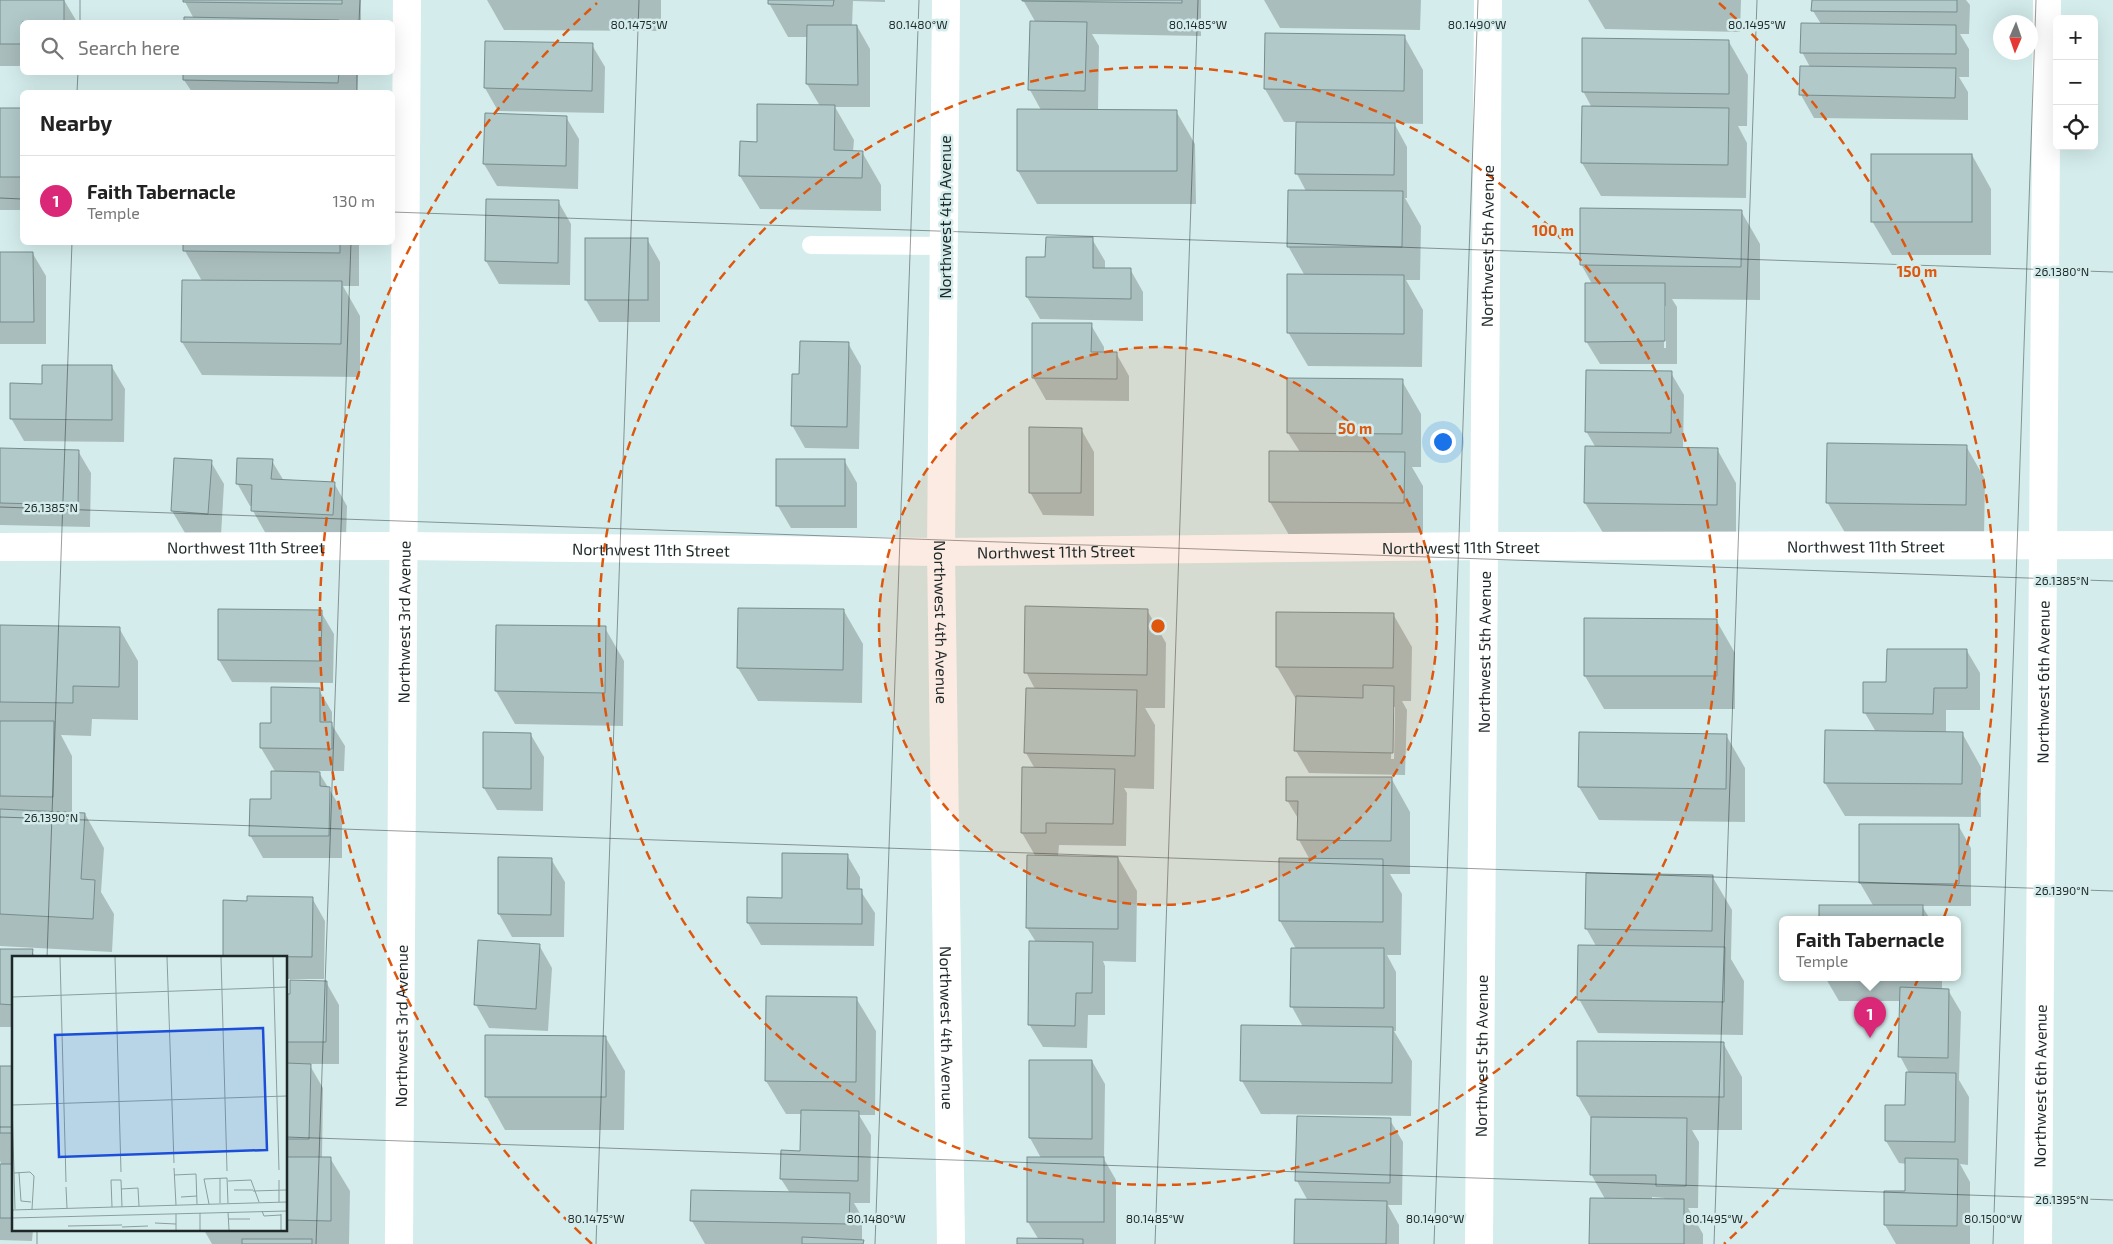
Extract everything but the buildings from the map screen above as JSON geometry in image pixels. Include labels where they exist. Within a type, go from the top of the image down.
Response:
[{"type":"street","name":"Northwest 3rd Avenue","points":[[399,1244],[407,0]]},
{"type":"street","name":"Northwest 4th Avenue","points":[[946,0],[941,552],[951,1244]]},
{"type":"street","name":"Northwest 5th Avenue","points":[[1479,1244],[1488,0]]},
{"type":"street","name":"Northwest 6th Avenue","points":[[2038,1244],[2047,0]]},
{"type":"street","name":"Northwest 11th Street","points":[[0,547],[404,546],[941,552],[1484,546],[2113,545]]},
{"type":"lane","points":[[811,245],[944,246]]},
{"type":"place","name":"Faith Tabernacle","points":[[1870,1038]]}]
